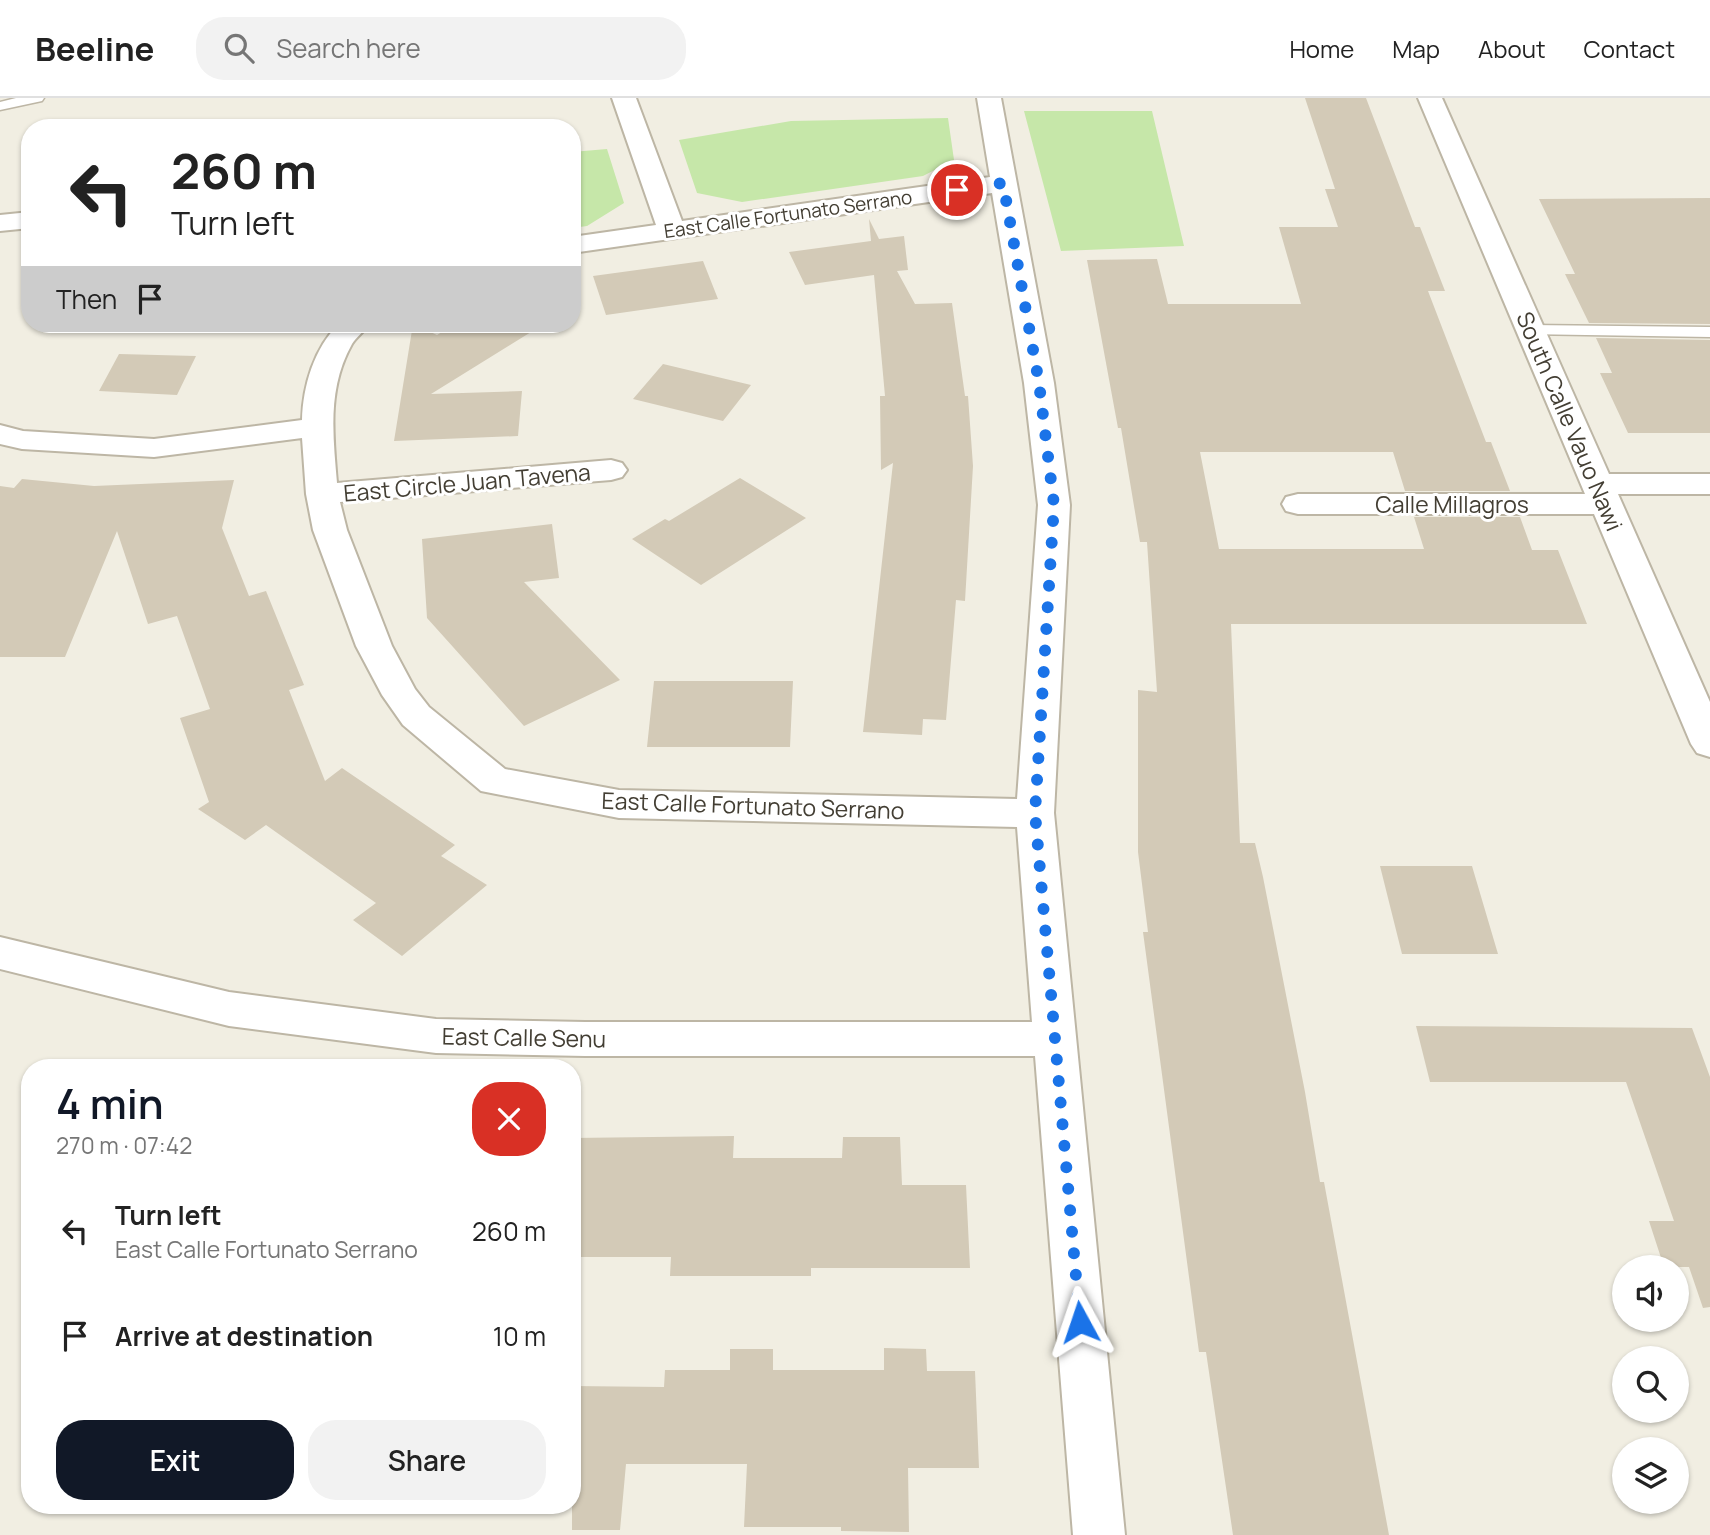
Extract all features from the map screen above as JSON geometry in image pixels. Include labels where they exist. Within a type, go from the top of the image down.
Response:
[{"type":"street","points":[[624,98],[672,231]]},
{"type":"street","points":[[989,98],[1039,383],[1054,505],[1035,813],[1099,1535]]},
{"type":"street","name":"South Calle Vauo Nawi","points":[[1430,98],[1710,744]]},
{"type":"street","name":"East Calle Fortunato Serrano","points":[[581,244],[1003,183]]},
{"type":"street","points":[[0,223],[21,221]]},
{"type":"street","name":"East Calle Fortunato Serrano","points":[[347,333],[340,340],[318,393],[317,427],[322,494],[330,530],[374,646],[401,695],[416,716],[494,781],[619,804],[1035,813]]},
{"type":"street","points":[[0,434],[22,440],[154,448],[317,427]]},
{"type":"street","name":"East Circle Juan Tavena","points":[[322,494],[611,470]]},
{"type":"street","name":"Calle Millagros","points":[[1298,504],[1601,494],[1710,484]]},
{"type":"street","name":"East Calle Senu","points":[[0,953],[229,1009],[436,1036],[585,1039],[1055,1039]]},
{"type":"lane","points":[[0,106],[37,98]]},
{"type":"lane","points":[[1530,330],[1710,332]]},
{"type":"green space","points":[[1024,111],[1152,111],[1184,246],[1061,251]]},
{"type":"green space","points":[[948,118],[954,160],[923,176],[742,202],[697,193],[679,140],[791,121]]},
{"type":"green space","points":[[607,149],[624,203],[587,226],[581,227],[581,151]]},
{"type":"building","points":[[1305,98],[1366,98],[1415,227],[1420,227],[1445,291],[1428,291],[1486,442],[1491,442],[1510,491],[1405,491],[1393,452],[1200,452],[1219,549],[1424,549],[1414,517],[1520,517],[1532,550],[1558,550],[1587,624],[1231,624],[1240,843],[1255,843],[1263,877],[1320,1182],[1324,1182],[1389,1535],[1233,1535],[1206,1352],[1199,1352],[1143,932],[1148,932],[1138,852],[1138,690],[1157,692],[1147,542],[1140,542],[1121,428],[1118,428],[1087,260],[1157,259],[1168,304],[1301,304],[1279,227],[1338,227],[1325,189],[1335,189]]},
{"type":"building","points":[[1710,198],[1710,324],[1589,323],[1565,274],[1575,274],[1539,199]]},
{"type":"building","points":[[869,219],[879,239],[904,236],[908,270],[897,271],[915,304],[952,303],[965,396],[968,396],[973,466],[965,601],[956,600],[946,720],[923,719],[922,735],[863,732],[893,463],[881,470],[880,396],[885,396],[874,275],[805,285],[789,252],[871,241]]},
{"type":"building","points":[[703,261],[718,299],[606,315],[593,276]]},
{"type":"building","points":[[412,333],[529,333],[431,394],[522,391],[518,436],[394,441]]},
{"type":"building","points":[[1596,338],[1710,340],[1710,433],[1628,433],[1600,373],[1612,373]]},
{"type":"building","points":[[119,354],[196,356],[177,395],[99,391]]},
{"type":"building","points":[[663,364],[751,385],[723,421],[633,399]]},
{"type":"building","points":[[740,478],[806,518],[701,585],[632,539],[665,519],[669,521]]},
{"type":"building","points":[[22,479],[94,486],[234,480],[222,528],[249,596],[266,591],[304,685],[289,690],[325,781],[342,768],[455,845],[441,856],[487,885],[402,956],[353,920],[376,903],[266,825],[245,840],[198,809],[209,802],[180,718],[210,709],[177,616],[148,624],[117,531],[65,657],[0,657],[0,486],[14,488]]},
{"type":"building","points":[[552,524],[559,578],[524,582],[620,680],[524,726],[427,618],[422,539]]},
{"type":"building","points":[[654,681],[793,681],[790,747],[647,747]]},
{"type":"building","points":[[1380,866],[1472,866],[1498,954],[1402,954]]},
{"type":"building","points":[[1416,1026],[1692,1028],[1710,1077],[1710,1307],[1703,1308],[1689,1267],[1689,1255],[1660,1255],[1649,1221],[1674,1221],[1626,1082],[1430,1082]]},
{"type":"building","points":[[734,1136],[733,1158],[842,1158],[843,1137],[900,1137],[902,1185],[966,1185],[970,1268],[811,1268],[811,1276],[670,1276],[671,1257],[581,1257],[581,1138]]},
{"type":"building","points":[[884,1348],[926,1349],[927,1371],[975,1371],[979,1468],[908,1468],[909,1532],[841,1531],[841,1527],[744,1527],[747,1464],[626,1464],[620,1530],[572,1530],[572,1514],[581,1514],[581,1386],[664,1387],[665,1370],[730,1370],[730,1349],[773,1349],[773,1370],[884,1370]]},
{"type":"route","points":[[957,190],[1003,183],[1039,383],[1054,505],[1035,813],[1080,1322]]}]
